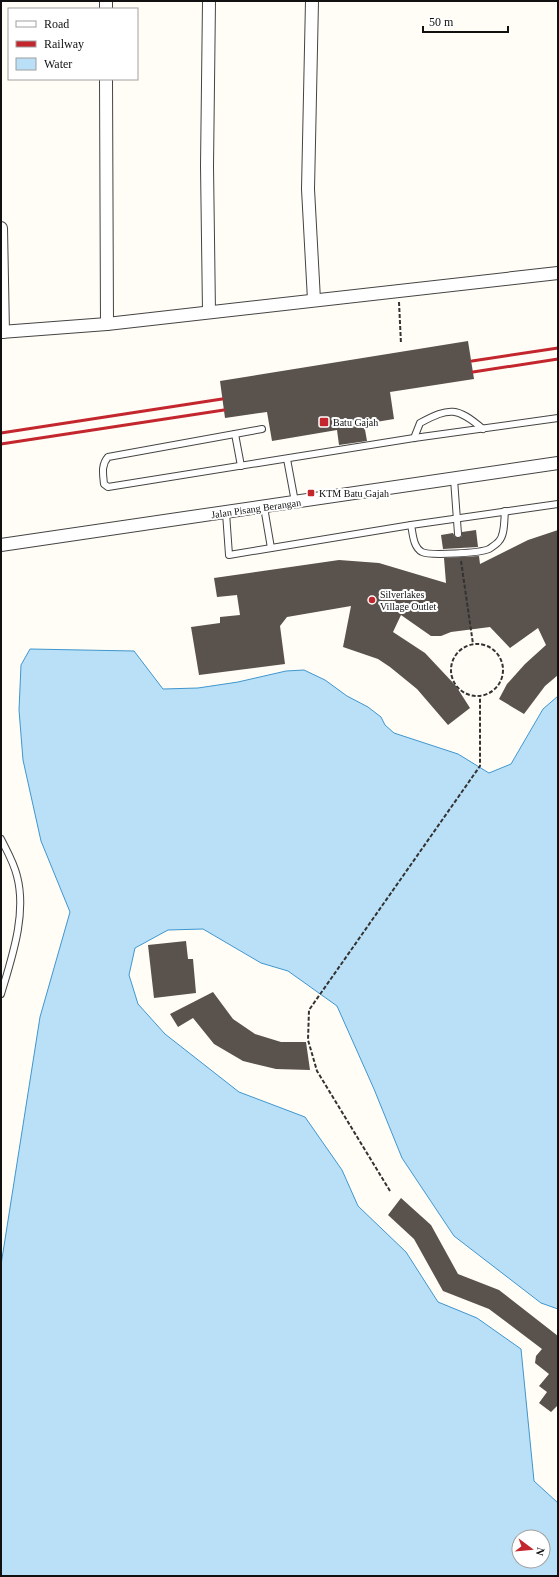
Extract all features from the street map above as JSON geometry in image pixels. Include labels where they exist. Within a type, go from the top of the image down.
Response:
[{"type":"street","points":[[209,1],[209,312]]},
{"type":"street","points":[[312,1],[308,189],[314,300]]},
{"type":"street","points":[[106,80],[107,324]]},
{"type":"street","points":[[1,228],[2,332],[107,324],[558,273]]},
{"type":"street","name":"Jalan Pisang Berangan","points":[[1,545],[558,463]]},
{"type":"lane","points":[[414,438],[420,423],[434,416],[450,411],[460,412],[469,417],[483,429]]},
{"type":"lane","points":[[262,429],[108,457],[104,461],[103,466],[104,484],[108,488],[414,438],[558,418]]},
{"type":"lane","points":[[236,434],[241,466]]},
{"type":"lane","points":[[287,459],[295,502]]},
{"type":"lane","points":[[454,479],[458,534]]},
{"type":"lane","points":[[226,513],[229,555],[411,525],[558,504]]},
{"type":"lane","points":[[264,507],[271,548]]},
{"type":"lane","points":[[411,525],[416,546],[422,552],[431,554],[460,553],[489,549],[500,541],[504,528],[505,511]]},
{"type":"lane","points":[[1,839],[9,854],[17,875],[20,906],[17,932],[1,994]]},
{"type":"path","points":[[398,291],[401,344]]},
{"type":"path","points":[[460,553],[473,644]]},
{"type":"path","points":[[473,644],[491,648],[502,662],[503,671],[501,680],[496,688],[489,693],[480,696],[472,696],[464,693],[453,682],[451,674],[451,666],[454,658],[462,649],[473,644]]},
{"type":"path","points":[[390,1191],[317,1071],[308,1040],[309,1010],[480,766],[480,696]]},
{"type":"water","points":[[30,649],[134,651],[163,689],[198,688],[238,682],[286,671],[304,670],[325,680],[347,696],[368,707],[381,717],[385,725],[394,733],[458,754],[489,773],[511,764],[543,709],[558,696],[558,1309],[541,1303],[454,1236],[402,1158],[374,1089],[337,1006],[288,971],[261,963],[203,929],[168,930],[135,948],[129,975],[138,1004],[165,1034],[239,1092],[305,1117],[342,1170],[358,1206],[406,1252],[438,1302],[477,1318],[521,1349],[534,1481],[558,1503],[558,1576],[1,1576],[1,1265],[40,1017],[70,912],[41,841],[23,760],[19,710],[21,665]]},
{"type":"building","points":[[468,341],[474,379],[390,392],[394,419],[364,424],[367,441],[339,445],[337,430],[272,441],[267,412],[225,418],[220,381]]},
{"type":"building","points":[[476,530],[478,547],[443,549],[441,535],[453,533],[455,537],[459,538],[462,536],[462,532]]},
{"type":"building","points":[[558,530],[558,675],[545,686],[524,714],[499,699],[507,684],[525,664],[546,645],[538,628],[510,648],[490,627],[451,632],[441,636],[431,636],[401,615],[393,632],[425,653],[456,686],[470,708],[448,725],[417,689],[390,667],[378,659],[343,647],[351,606],[287,617],[280,626],[285,664],[199,675],[191,627],[220,623],[220,617],[240,615],[237,595],[217,597],[214,578],[339,560],[379,563],[446,583],[444,558],[479,556],[480,564],[528,540]]},
{"type":"building","points":[[186,941],[188,959],[193,959],[196,993],[154,998],[148,945]]},
{"type":"building","points":[[213,992],[233,1019],[255,1034],[281,1042],[306,1042],[310,1070],[276,1069],[243,1061],[214,1044],[193,1018],[178,1027],[170,1014]]},
{"type":"building","points":[[401,1198],[431,1225],[458,1274],[499,1290],[558,1336],[558,1405],[551,1412],[539,1403],[547,1392],[539,1386],[549,1374],[535,1363],[536,1356],[542,1349],[489,1309],[443,1291],[414,1239],[388,1215]]},
{"type":"railway","points":[[472,361],[558,348]]},
{"type":"railway","points":[[473,372],[558,359]]},
{"type":"railway","points":[[1,433],[222,399]]},
{"type":"railway","points":[[1,444],[224,410]]},
{"type":"place","name":"Batu Gajah","points":[[324,422]]},
{"type":"place","name":"KTM Batu Gajah","points":[[311,493]]},
{"type":"place","name":"Silverlakes Village Outlet","points":[[372,600]]}]
